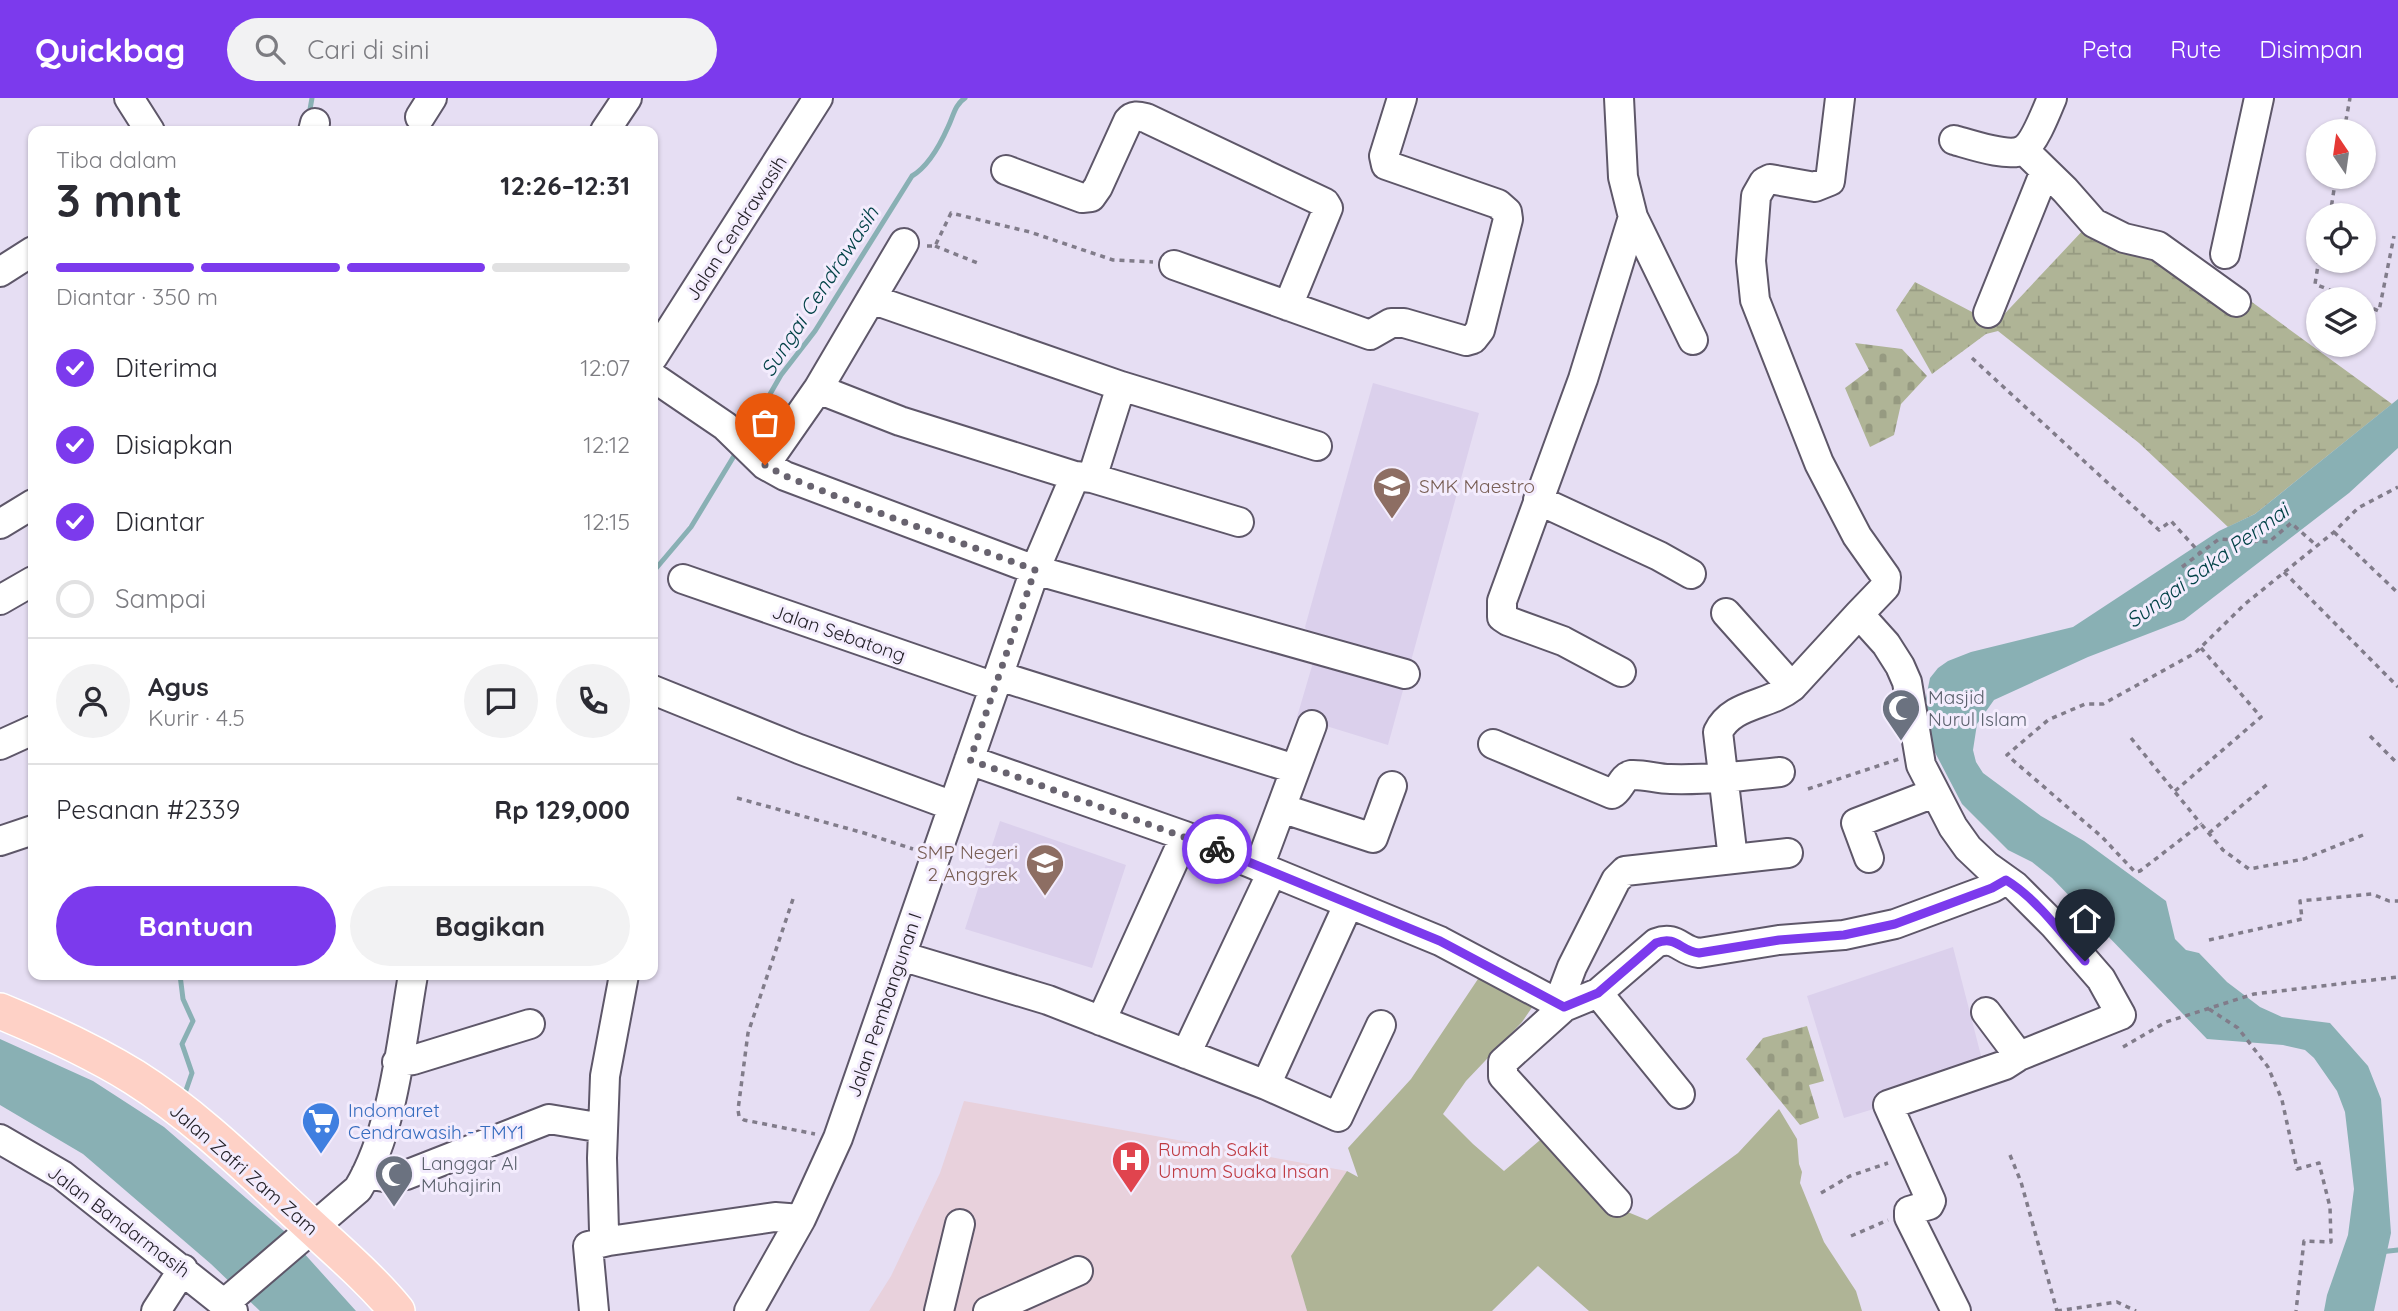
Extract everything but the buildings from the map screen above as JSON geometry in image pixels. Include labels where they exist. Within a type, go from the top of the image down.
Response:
[{"type":"main road","name":"Jalan Zafri Zam Zam","points":[[0,1011],[91,1054],[133,1077],[175,1106],[222,1144],[306,1232],[397,1311]]},
{"type":"street","points":[[129,98],[147,126]]},
{"type":"street","points":[[609,126],[627,98]]},
{"type":"street","name":"Jalan Cendrawasih","points":[[658,349],[818,98]]},
{"type":"street","points":[[1174,265],[1370,335],[1391,323],[1404,323],[1466,341],[1473,339],[1480,330],[1508,219],[1507,212],[1498,204],[1386,165],[1384,156],[1402,98]]},
{"type":"street","points":[[1619,98],[1623,177],[1633,217],[1693,340]]},
{"type":"street","points":[[1732,859],[1718,733],[1723,723],[1730,716],[1792,687],[1885,587],[1886,577],[1857,536],[1819,464],[1755,300],[1751,261],[1756,196],[1764,182],[1770,179],[1815,187],[1830,181],[1840,98]]},
{"type":"street","points":[[1954,140],[2010,153],[2024,150],[2033,139],[2052,98]]},
{"type":"street","points":[[2225,254],[2259,98]]},
{"type":"street","points":[[1006,170],[1082,198],[1091,197],[1128,121],[1137,116],[1231,157],[1325,203],[1328,208],[1288,306]]},
{"type":"street","points":[[2024,150],[2094,223],[2124,238],[2158,246],[2236,302]]},
{"type":"street","points":[[1988,313],[2045,171]]},
{"type":"street","points":[[1621,672],[1563,641],[1502,617],[1502,601],[1583,379],[1633,217]]},
{"type":"street","points":[[763,462],[818,388],[904,243]]},
{"type":"street","points":[[0,272],[28,254]]},
{"type":"street","points":[[872,299],[1121,386],[1317,446]]},
{"type":"street","points":[[658,380],[725,426],[763,462],[785,476],[1035,570],[1405,674]]},
{"type":"street","name":"Jalan Pembangunan I","points":[[750,1311],[802,1219],[838,1138],[1035,570],[1083,477],[1121,386]]},
{"type":"street","points":[[818,388],[900,421],[1239,522]]},
{"type":"street","points":[[1538,500],[1659,556],[1691,574]]},
{"type":"street","points":[[0,524],[28,508]]},
{"type":"street","name":"Jalan Sebatong","points":[[683,579],[997,681],[1295,769]]},
{"type":"street","points":[[0,600],[28,585]]},
{"type":"street","points":[[1726,613],[1792,687]]},
{"type":"street","points":[[1859,614],[1886,644],[1900,666],[1907,682],[1921,765],[1934,793],[1968,848],[2015,886],[2054,925],[2101,979],[2121,1016],[2019,1056],[2006,1065],[1888,1105],[1931,1203],[1909,1211],[1909,1217],[1956,1311]]},
{"type":"street","points":[[658,692],[799,749],[953,806]]},
{"type":"street","points":[[1186,1054],[1266,870],[1281,808],[1312,725]]},
{"type":"street","points":[[0,745],[28,732]]},
{"type":"street","points":[[1493,744],[1612,794],[1631,775],[1669,779],[1723,778],[1780,772]]},
{"type":"street","points":[[970,760],[1185,836],[1440,941],[1561,1006]]},
{"type":"street","points":[[1281,808],[1373,838],[1392,786]]},
{"type":"street","points":[[1869,858],[1856,823],[1934,793]]},
{"type":"street","points":[[0,841],[28,832]]},
{"type":"street","points":[[1101,1021],[1185,836]]},
{"type":"street","points":[[1561,1006],[1572,967],[1616,880],[1625,871],[1788,853]]},
{"type":"street","points":[[1617,1202],[1503,1076],[1503,1062],[1561,1006],[1598,993],[1656,943],[1665,939],[1674,940],[1692,952],[1699,953],[1779,940],[1844,935],[1895,924],[1992,888],[2006,880]]},
{"type":"street","points":[[1266,1085],[1348,905]]},
{"type":"street","points":[[901,956],[1048,1000],[1266,1085],[1339,1117],[1381,1025]]},
{"type":"street","points":[[231,1303],[306,1232],[358,1189],[383,1135],[412,980]]},
{"type":"street","points":[[609,1241],[604,1231],[605,1076],[623,980]]},
{"type":"street","points":[[1598,993],[1680,1094]]},
{"type":"street","points":[[1986,1012],[2019,1056]]},
{"type":"street","points":[[397,1062],[413,1060],[530,1024]]},
{"type":"street","points":[[366,1174],[390,1178],[406,1175],[549,1119],[603,1128]]},
{"type":"street","name":"Jalan Bandarmasih","points":[[0,1139],[62,1175],[231,1303]]},
{"type":"street","points":[[594,1311],[588,1246],[775,1217],[802,1219]]},
{"type":"street","points":[[939,1311],[960,1224]]},
{"type":"street","points":[[156,1311],[183,1269]]},
{"type":"street","points":[[988,1311],[1078,1271]]},
{"type":"path","points":[[2346,119],[2350,98]]},
{"type":"path","points":[[935,246],[951,213],[1030,232],[1114,260],[1174,265]]},
{"type":"path","points":[[2376,310],[2379,311],[2394,236]]},
{"type":"path","points":[[904,243],[935,246],[980,264]]},
{"type":"path","points":[[2317,273],[2315,284],[2322,287]]},
{"type":"path","points":[[1972,358],[2159,530],[2171,521],[2200,553]]},
{"type":"path","points":[[2201,824],[2140,872],[2135,873],[2102,838],[2007,755],[2048,720],[2085,704],[2104,704],[2201,648],[2245,604],[2334,532],[2358,509],[2398,487]]},
{"type":"path","points":[[2182,567],[2219,539],[2269,542],[2291,523],[2316,546]]},
{"type":"path","points":[[2334,532],[2398,593]]},
{"type":"path","points":[[2284,572],[2398,687]]},
{"type":"path","points":[[2175,791],[2260,718],[2201,648]]},
{"type":"path","points":[[2370,736],[2398,764]]},
{"type":"path","points":[[2131,738],[2223,850],[2249,869],[2304,859],[2363,835]]},
{"type":"path","points":[[1808,789],[1919,753]]},
{"type":"path","points":[[2209,833],[2270,782]]},
{"type":"path","points":[[737,798],[864,833],[935,857]]},
{"type":"path","points":[[2209,940],[2302,919],[2300,901],[2372,894],[2389,901],[2398,901]]},
{"type":"path","points":[[793,899],[748,1033],[739,1116],[744,1120],[838,1138]]},
{"type":"path","points":[[2123,1047],[2166,1021],[2254,994],[2398,977]]},
{"type":"path","points":[[2209,1009],[2238,1028],[2268,1067],[2282,1100],[2297,1169],[2319,1163],[2330,1207],[2331,1242],[2304,1241],[2296,1311]]},
{"type":"path","points":[[1821,1194],[1850,1176],[1911,1155]]},
{"type":"path","points":[[2010,1156],[2021,1182],[2057,1311],[2117,1301],[2136,1311]]},
{"type":"path","points":[[1852,1236],[1909,1211]]},
{"type":"shaded area","name":"SMK Maestro","points":[[1373,383],[1479,413],[1388,745],[1297,717],[1317,649],[1305,627]]},
{"type":"shaded area","name":"SMP Negeri 2 Anggrek","points":[[1000,821],[1126,865],[1092,968],[965,929]]},
{"type":"shaded area","points":[[1953,947],[1986,1075],[1844,1118],[1807,996]]},
{"type":"shaded area","name":"Rumah Sakit Umum Suaka Insan","points":[[964,1101],[1347,1171],[1292,1256],[1307,1311],[869,1311],[891,1276],[940,1173]]},
{"type":"green space","points":[[2086,227],[2161,236],[2306,341],[2306,357],[2327,357],[2392,404],[2255,514],[2228,527],[2139,443],[1998,331],[1986,334],[1932,374],[1896,310],[1915,282],[1995,324]]},
{"type":"green space","points":[[1855,343],[1902,349],[1927,376],[1901,404],[1894,435],[1870,447],[1845,388],[1869,370]]},
{"type":"green space","points":[[1480,976],[1508,987],[1533,1006],[1522,1022],[1466,1081],[1443,1114],[1473,1144],[1504,1171],[1546,1135],[1618,1208],[1647,1220],[1738,1153],[1779,1109],[1797,1139],[1802,1172],[1800,1183],[1824,1242],[1856,1291],[1862,1311],[1589,1311],[1538,1266],[1492,1311],[1307,1311],[1291,1256],[1347,1171],[1358,1177],[1348,1148],[1411,1079]]},
{"type":"green space","points":[[1807,1026],[1824,1081],[1809,1085],[1819,1118],[1800,1125],[1746,1059],[1763,1038]]},
{"type":"water","name":"Sungai Saka Permai","points":[[2398,399],[2398,448],[2349,493],[2184,620],[2088,657],[1994,700],[1977,724],[1973,750],[1983,773],[2041,816],[2084,841],[2166,901],[2175,939],[2186,950],[2199,953],[2227,982],[2260,1007],[2282,1017],[2330,1023],[2368,1066],[2381,1099],[2391,1233],[2374,1311],[2324,1311],[2348,1235],[2354,1189],[2345,1112],[2337,1091],[2314,1058],[2305,1050],[2283,1045],[2207,1039],[2052,878],[2032,862],[2008,850],[1962,804],[1928,739],[1925,703],[1930,678],[1948,661],[1971,652],[2073,627],[2219,531],[2255,514]]},
{"type":"water","points":[[0,1039],[93,1081],[164,1127],[284,1231],[356,1311],[260,1311],[211,1264],[83,1154],[0,1105]]},
{"type":"waterway","points":[[309,115],[312,98]]},
{"type":"waterway","name":"Sungai Cendrawasih","points":[[747,434],[781,375],[815,331],[912,176],[924,167],[933,154],[957,107],[965,98]]},
{"type":"waterway","name":"Sungai Cendrawasih","points":[[658,566],[691,527],[737,451]]},
{"type":"waterway","name":"Sungai Cendrawasih","points":[[181,980],[183,999],[193,1021],[182,1044],[192,1073],[184,1096]]},
{"type":"waterway","points":[[2380,1252],[2398,1250]]},
{"type":"way so far","points":[[765,465],[785,476],[866,508],[1035,570],[970,760],[1217,849]]},
{"type":"place","name":"SMK Maestro","points":[[1392,520]]},
{"type":"place","name":"Masjid Nurul Islam","points":[[1901,742]]},
{"type":"place","name":"SMP Negeri 2 Anggrek","points":[[1045,897]]},
{"type":"place","name":"Indomaret Cendrawasih - TMY1","points":[[321,1155]]},
{"type":"place","name":"Rumah Sakit Umum Suaka Insan","points":[[1131,1194]]},
{"type":"place","name":"Langgar Al Muhajirin","points":[[394,1208]]},
{"type":"route","points":[[1217,849],[1440,941],[1564,1007],[1598,993],[1656,943],[1665,939],[1674,940],[1692,952],[1699,953],[1779,940],[1844,935],[1895,924],[1992,888],[2006,880],[2054,925],[2085,961]]}]
